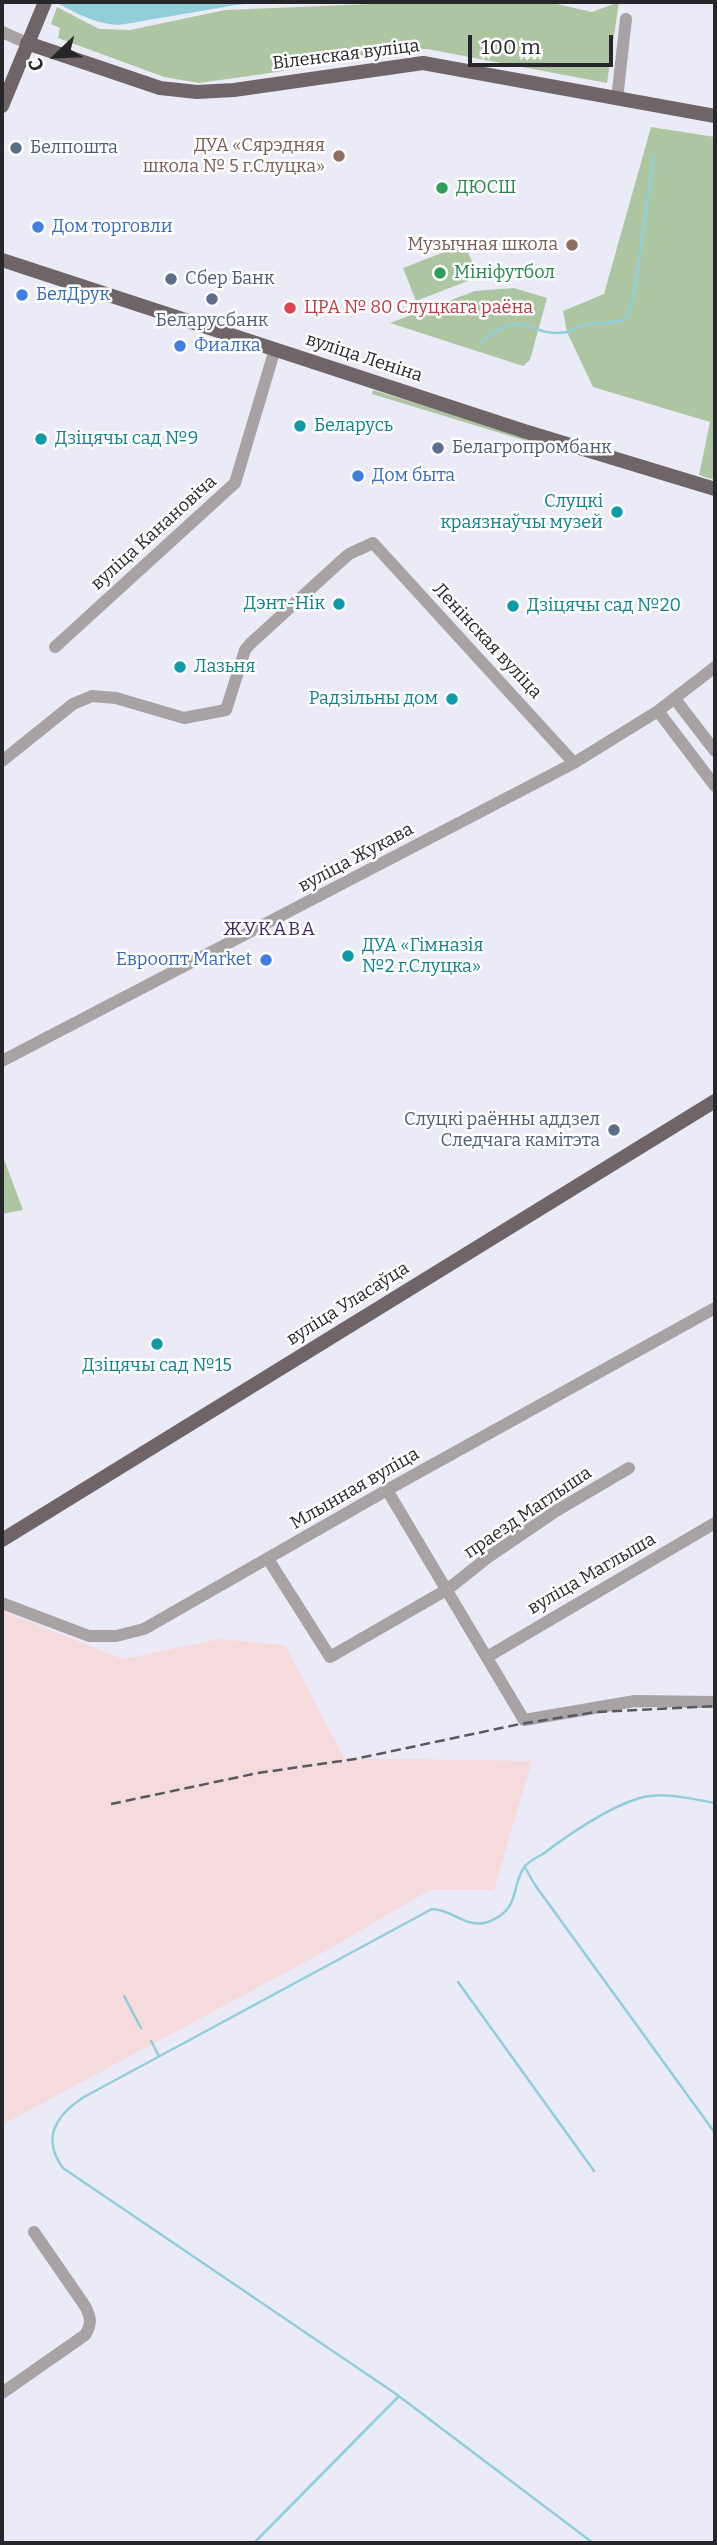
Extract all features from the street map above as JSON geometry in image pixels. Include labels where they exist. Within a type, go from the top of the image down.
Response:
[{"type":"main road","points":[[2,106],[45,2]]},
{"type":"main road","name":"Віленская вуліца","points":[[26,43],[150,85],[197,92],[234,90],[423,63],[715,116]]},
{"type":"main road","name":"вуліца Леніна","points":[[2,260],[524,431],[715,489]]},
{"type":"main road","name":"вуліца Уласаўца","points":[[2,1540],[715,1101]]},
{"type":"street","points":[[620,99],[618,90],[626,19]]},
{"type":"street","points":[[2,32],[26,43]]},
{"type":"street","name":"вуліца Канановіча","points":[[55,647],[235,483],[275,349]]},
{"type":"street","name":"Ленінская вуліца","points":[[2,761],[73,704],[92,696],[116,698],[184,718],[226,710],[245,650],[250,644],[349,554],[373,543],[574,763]]},
{"type":"street","name":"вуліца Жукава","points":[[2,1061],[574,763],[658,711],[715,667]]},
{"type":"street","points":[[675,699],[715,751]]},
{"type":"street","points":[[658,711],[715,786]]},
{"type":"street","name":"Млынная вуліца","points":[[2,1604],[89,1636],[116,1636],[144,1629],[715,1308]]},
{"type":"street","name":"праезд Маглыша","points":[[268,1559],[330,1657],[448,1589],[555,1511],[629,1468]]},
{"type":"street","points":[[387,1490],[524,1720],[635,1701],[715,1702]]},
{"type":"street","name":"вуліца Маглыша","points":[[487,1657],[715,1523]]},
{"type":"street","points":[[2,2393],[85,2335],[90,2327],[90,2316],[85,2306],[34,2232]]},
{"type":"shaded area","points":[[2,1611],[123,1659],[219,1639],[285,1645],[344,1758],[532,1761],[494,1890],[430,1890],[322,1953],[2,2125]]},
{"type":"green space","points":[[418,2],[531,2],[557,4],[592,12],[619,2],[607,83],[427,49],[385,51],[277,72],[199,83],[164,77],[58,38],[60,28],[51,24],[57,7],[99,29],[130,30],[225,10]]},
{"type":"green space","points":[[651,127],[715,137],[715,480],[699,475],[710,422],[593,387],[567,332],[563,311],[604,294]]},
{"type":"green space","name":"Мініфутбол","points":[[465,244],[478,277],[416,301],[403,268]]},
{"type":"green space","points":[[514,288],[547,298],[530,360],[523,366],[390,323],[475,291]]},
{"type":"green space","points":[[373,390],[570,451],[569,454],[372,394]]},
{"type":"green space","points":[[2,1154],[23,1210],[2,1214]]},
{"type":"water","points":[[55,2],[272,2],[236,5],[119,25],[94,20]]},
{"type":"waterway","points":[[480,343],[507,325],[525,325],[553,333],[567,332],[582,325],[626,319],[634,294],[654,155]]},
{"type":"waterway","points":[[254,2543],[399,2396],[63,2168],[53,2147],[59,2119],[84,2097],[432,1909],[473,1923],[488,1922],[499,1917],[511,1904],[525,1866],[615,1808],[640,1798],[659,1795],[715,1803]]},
{"type":"waterway","points":[[526,1869],[715,2133]]},
{"type":"waterway","points":[[458,1982],[594,2171]]},
{"type":"waterway","points":[[124,1996],[141,2028]]},
{"type":"waterway","points":[[151,2041],[159,2056]]},
{"type":"waterway","points":[[400,2397],[593,2543]]},
{"type":"railway","points":[[111,1804],[258,1773],[355,1759],[520,1724],[596,1712],[715,1706]]},
{"type":"place","name":"Белпошта","points":[[16,148]]},
{"type":"place","name":"ДУА «Сярэдняя школа № 5 г.Слуцка»","points":[[339,156]]},
{"type":"place","name":"ДЮСШ","points":[[442,188]]},
{"type":"place","name":"Дом торговли","points":[[38,227]]},
{"type":"place","name":"Музычная школа","points":[[572,245]]},
{"type":"place","name":"Мініфутбол","points":[[440,273]]},
{"type":"place","name":"Сбер Банк","points":[[171,279]]},
{"type":"place","name":"БелДрук","points":[[22,295]]},
{"type":"place","name":"Беларусбанк","points":[[212,299]]},
{"type":"place","name":"ЦРА № 80 Слуцкага раёна","points":[[290,308]]},
{"type":"place","name":"Фиалка","points":[[180,346]]},
{"type":"place","name":"Беларусь","points":[[300,426]]},
{"type":"place","name":"Дзіцячы сад №9","points":[[41,439]]},
{"type":"place","name":"Белагропромбанк","points":[[438,448]]},
{"type":"place","name":"Дом быта","points":[[358,476]]},
{"type":"place","name":"Слуцкі краязнаўчы музей","points":[[617,512]]},
{"type":"place","name":"Дэнт-Нік","points":[[339,604]]},
{"type":"place","name":"Дзіцячы сад №20","points":[[513,606]]},
{"type":"place","name":"Лазьня","points":[[180,667]]},
{"type":"place","name":"Радзільны дом","points":[[452,699]]},
{"type":"place","name":"ДУА «Гімназія №2 г.Слуцка»","points":[[348,956]]},
{"type":"place","name":"Евроопт Market","points":[[266,960]]},
{"type":"place","name":"Слуцкі раённы аддзел Следчага камітэта","points":[[614,1130]]},
{"type":"place","name":"Дзіцячы сад №15","points":[[157,1344]]},
{"type":"district","name":"ЖУКАВА","points":[[270,930]]}]
